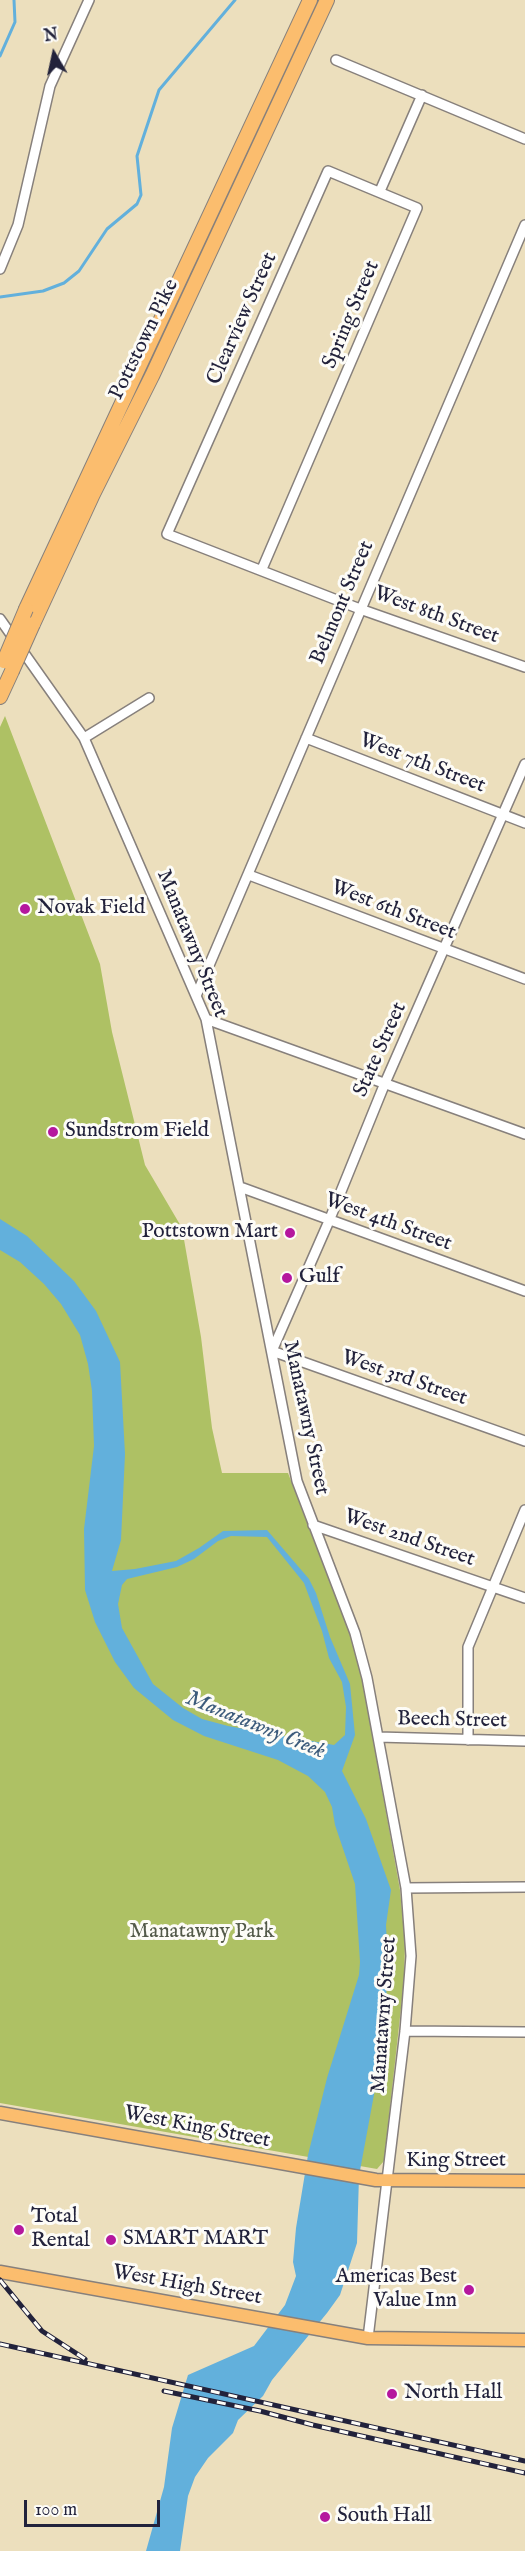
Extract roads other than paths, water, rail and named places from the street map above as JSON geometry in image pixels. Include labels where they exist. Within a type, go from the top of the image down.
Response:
[{"type":"highway","name":"Pottstown Pike","points":[[0,697],[5,667],[26,609],[310,0]]},
{"type":"highway","name":"Pottstown Pike","points":[[5,667],[33,624],[327,0]]},
{"type":"main road","name":"West King Street","points":[[0,2113],[381,2181]]},
{"type":"main road","name":"King Street","points":[[381,2181],[525,2181]]},
{"type":"main road","name":"West High Street","points":[[0,2272],[368,2338],[525,2340]]},
{"type":"street","points":[[0,269],[18,225],[50,86],[89,0]]},
{"type":"street","points":[[336,60],[525,139]]},
{"type":"street","points":[[380,191],[422,95]]},
{"type":"street","name":"Clearview Street","points":[[167,534],[328,171],[380,191]]},
{"type":"street","name":"Spring Street","points":[[262,569],[417,208],[380,191]]},
{"type":"street","name":"Belmont Street","points":[[196,996],[525,225]]},
{"type":"street","name":"West 8th Street","points":[[167,534],[360,609],[525,667]]},
{"type":"street","name":"Manatawny Street","points":[[0,619],[84,738],[206,1019],[297,1481],[363,1656],[406,1888],[411,1956],[405,2031],[381,2181],[368,2338]]},
{"type":"street","points":[[84,738],[148,698]]},
{"type":"street","name":"West 7th Street","points":[[306,738],[525,823]]},
{"type":"street","name":"State Street","points":[[272,1351],[329,1221],[385,1083],[525,764]]},
{"type":"street","name":"West 6th Street","points":[[249,875],[525,979]]},
{"type":"street","points":[[206,1019],[525,1134]]},
{"type":"street","name":"West 4th Street","points":[[240,1187],[525,1291]]},
{"type":"street","name":"West 3rd Street","points":[[272,1351],[525,1441]]},
{"type":"street","points":[[468,1740],[468,1647],[525,1510]]},
{"type":"street","name":"West 2nd Street","points":[[313,1525],[525,1598]]},
{"type":"street","name":"Beech Street","points":[[378,1737],[525,1741]]},
{"type":"street","points":[[406,1888],[525,1887]]},
{"type":"street","points":[[405,2031],[525,2032]]},
{"type":"water","points":[[0,1219],[27,1236],[74,1281],[96,1311],[120,1362],[125,1454],[121,1540],[112,1571],[176,1561],[223,1531],[267,1530],[309,1579],[350,1684],[355,1735],[342,1771],[366,1819],[391,1890],[386,1925],[388,1965],[385,2016],[378,2073],[359,2176],[357,2243],[340,2295],[272,2380],[263,2396],[238,2420],[233,2433],[208,2458],[195,2477],[188,2496],[180,2551],[146,2551],[164,2487],[172,2428],[188,2375],[254,2346],[285,2305],[296,2276],[293,2262],[296,2228],[308,2155],[327,2078],[359,1975],[355,1884],[335,1825],[332,1807],[325,1792],[308,1776],[278,1760],[204,1736],[173,1720],[134,1688],[115,1662],[95,1622],[85,1590],[84,1529],[94,1446],[92,1391],[80,1335],[61,1304],[44,1284],[20,1262],[0,1250]],"holes":[[[231,1536],[267,1537],[304,1583],[322,1631],[329,1658],[342,1682],[346,1707],[345,1735],[334,1745],[228,1726],[202,1719],[183,1708],[153,1684],[122,1628],[118,1604],[122,1585],[127,1579],[177,1567],[194,1559],[218,1541]]]},
{"type":"waterway","points":[[0,56],[15,22],[14,0]]},
{"type":"waterway","points":[[0,297],[43,291],[64,283],[79,271],[107,229],[137,204],[141,195],[137,156],[159,90],[235,0]]},
{"type":"railway","points":[[0,2280],[42,2331],[85,2359]]},
{"type":"railway","points":[[0,2344],[525,2461]]},
{"type":"railway","points":[[164,2391],[525,2473]]},
{"type":"place","name":"Novak Field","points":[[25,909]]},
{"type":"place","name":"Sundstrom Field","points":[[53,1132]]},
{"type":"place","name":"Pottstown Mart","points":[[290,1233]]},
{"type":"place","name":"Gulf","points":[[287,1278]]},
{"type":"place","name":"Total Rental","points":[[19,2230]]},
{"type":"place","name":"SMART MART","points":[[111,2240]]},
{"type":"place","name":"Americas Best Value Inn","points":[[469,2290]]},
{"type":"place","name":"North Hall","points":[[392,2394]]},
{"type":"place","name":"South Hall","points":[[325,2517]]},
{"type":"water label","name":"Manatawny Creek","points":[[255,1726]]},
{"type":"park label","name":"Manatawny Park","points":[[202,1933]]}]
